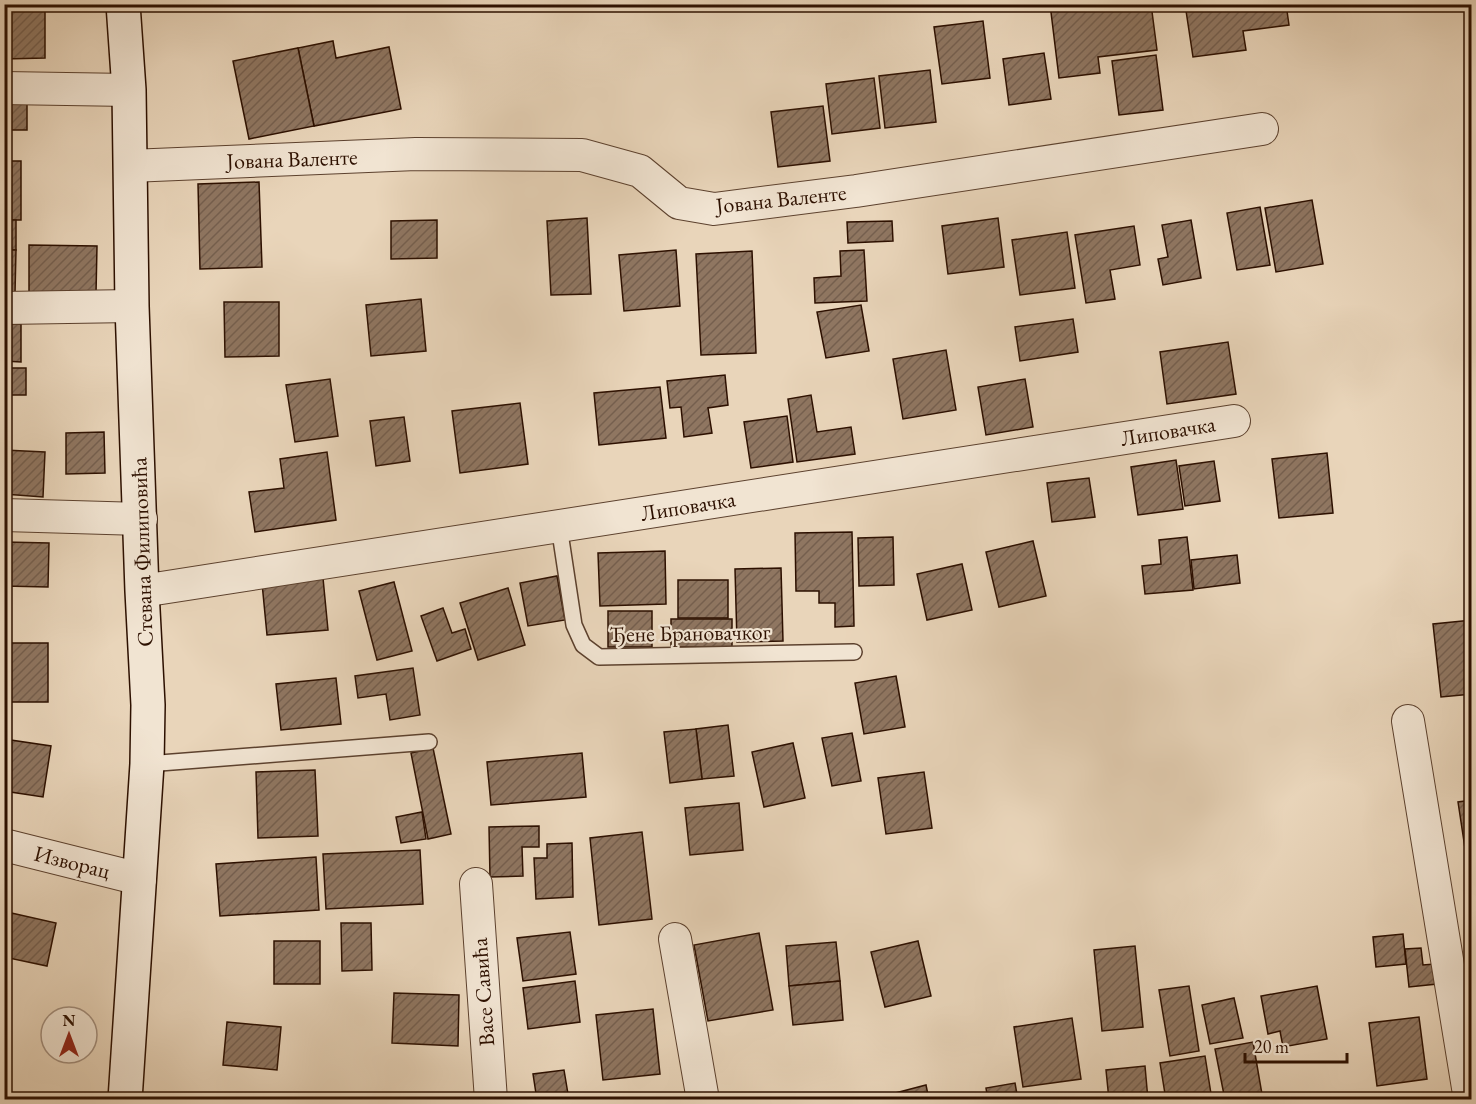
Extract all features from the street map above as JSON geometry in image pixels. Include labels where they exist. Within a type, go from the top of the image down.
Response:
[{"type":"main road","name":"Стевана Филиповића","points":[[123,4],[129,90],[132,306],[148,705],[147,764],[125,1100]]},
{"type":"street","points":[[4,88],[129,90]]},
{"type":"street","name":"Јована Валенте","points":[[130,166],[416,154],[582,155],[640,171],[679,203],[714,209],[856,191],[1262,129]]},
{"type":"street","points":[[4,309],[132,306]]},
{"type":"street","name":"Липовачка","points":[[142,591],[1234,421]]},
{"type":"street","points":[[4,515],[141,519]]},
{"type":"street","points":[[1408,721],[1470,1100]]},
{"type":"street","name":"Изворац","points":[[4,845],[140,879]]},
{"type":"street","name":"Васе Савића","points":[[476,884],[491,1100]]},
{"type":"street","points":[[675,939],[703,1100]]},
{"type":"lane","name":"Ђене Брановачког","points":[[559,526],[574,626],[583,645],[599,657],[854,652]]},
{"type":"lane","points":[[147,764],[429,742]]},
{"type":"building","points":[[4,4],[45,4],[45,58],[4,59]]},
{"type":"building","points":[[1050,4],[1151,4],[1157,50],[1098,57],[1100,73],[1059,78]]},
{"type":"building","points":[[1185,4],[1286,4],[1289,25],[1243,31],[1246,50],[1193,57]]},
{"type":"building","points":[[983,21],[990,78],[942,84],[934,27]]},
{"type":"building","points":[[333,41],[336,58],[389,47],[401,109],[314,126],[298,48]]},
{"type":"building","points":[[298,48],[314,126],[249,139],[233,61]]},
{"type":"building","points":[[1044,53],[1051,99],[1009,105],[1003,59]]},
{"type":"building","points":[[1156,55],[1163,110],[1119,115],[1112,61]]},
{"type":"building","points":[[930,70],[936,122],[885,128],[879,76]]},
{"type":"building","points":[[874,78],[880,128],[832,134],[826,84]]},
{"type":"building","points":[[4,98],[27,99],[27,130],[4,130]]},
{"type":"building","points":[[823,106],[830,161],[778,167],[771,112]]},
{"type":"building","points":[[4,161],[21,161],[21,220],[4,220]]},
{"type":"building","points":[[259,182],[262,267],[200,269],[198,184]]},
{"type":"building","points":[[1312,200],[1323,264],[1276,272],[1265,208]]},
{"type":"building","points":[[1260,207],[1270,265],[1237,270],[1227,213]]},
{"type":"building","points":[[587,218],[591,294],[551,295],[547,221]]},
{"type":"building","points":[[998,218],[1004,267],[948,274],[942,226]]},
{"type":"building","points":[[4,220],[16,220],[16,250],[4,250]]},
{"type":"building","points":[[437,220],[437,258],[391,259],[391,221]]},
{"type":"building","points":[[1191,220],[1201,278],[1163,285],[1158,259],[1168,257],[1162,225]]},
{"type":"building","points":[[892,221],[893,241],[848,243],[847,222]]},
{"type":"building","points":[[1134,226],[1140,265],[1110,270],[1115,299],[1086,303],[1075,235]]},
{"type":"building","points":[[1067,232],[1075,288],[1020,295],[1012,240]]},
{"type":"building","points":[[29,245],[97,246],[96,294],[29,294]]},
{"type":"building","points":[[4,250],[16,250],[15,294],[4,294]]},
{"type":"building","points":[[676,250],[680,306],[624,311],[619,255]]},
{"type":"building","points":[[864,250],[867,301],[815,303],[814,278],[841,276],[840,251]]},
{"type":"building","points":[[752,251],[756,353],[701,355],[696,254]]},
{"type":"building","points":[[421,299],[426,351],[371,356],[366,305]]},
{"type":"building","points":[[224,302],[279,302],[279,356],[225,357]]},
{"type":"building","points":[[861,305],[869,351],[826,358],[817,312]]},
{"type":"building","points":[[1073,319],[1078,352],[1020,361],[1015,327]]},
{"type":"building","points":[[4,324],[21,324],[21,362],[4,361]]},
{"type":"building","points":[[1228,342],[1236,394],[1167,404],[1160,352]]},
{"type":"building","points":[[946,350],[956,410],[903,419],[893,359]]},
{"type":"building","points":[[4,368],[26,368],[26,395],[4,395]]},
{"type":"building","points":[[725,375],[728,405],[708,408],[712,433],[684,437],[681,407],[670,408],[667,381]]},
{"type":"building","points":[[330,379],[338,436],[295,442],[286,385]]},
{"type":"building","points":[[1025,379],[1033,427],[986,435],[978,387]]},
{"type":"building","points":[[660,387],[666,438],[599,445],[594,393]]},
{"type":"building","points":[[811,395],[817,432],[851,427],[855,454],[797,462],[788,399]]},
{"type":"building","points":[[520,403],[528,464],[460,473],[452,411]]},
{"type":"building","points":[[787,416],[793,462],[751,468],[744,422]]},
{"type":"building","points":[[404,417],[410,461],[376,466],[370,421]]},
{"type":"building","points":[[104,432],[105,473],[66,474],[66,433]]},
{"type":"building","points":[[4,450],[45,452],[43,497],[4,494]]},
{"type":"building","points":[[327,452],[336,520],[255,532],[249,492],[284,488],[280,459]]},
{"type":"building","points":[[1327,453],[1333,513],[1279,518],[1272,459]]},
{"type":"building","points":[[1176,460],[1183,509],[1138,515],[1131,467]]},
{"type":"building","points":[[1214,461],[1220,501],[1185,506],[1179,466]]},
{"type":"building","points":[[1089,478],[1095,517],[1052,522],[1047,483]]},
{"type":"building","points":[[852,532],[854,626],[835,627],[835,603],[819,603],[819,591],[796,591],[795,533]]},
{"type":"building","points":[[893,537],[894,585],[859,586],[858,538]]},
{"type":"building","points":[[1187,537],[1193,590],[1145,594],[1142,566],[1161,564],[1159,540]]},
{"type":"building","points":[[1033,541],[1046,596],[999,607],[986,552]]},
{"type":"building","points":[[5,542],[49,543],[48,587],[4,586]]},
{"type":"building","points":[[665,551],[666,604],[600,606],[598,553]]},
{"type":"building","points":[[1237,555],[1240,583],[1194,589],[1191,560]]},
{"type":"building","points":[[962,564],[972,610],[927,620],[917,574]]},
{"type":"building","points":[[781,568],[783,641],[737,642],[735,569]]},
{"type":"building","points":[[557,576],[565,620],[528,626],[520,583]]},
{"type":"building","points":[[323,578],[328,630],[267,635],[262,583]]},
{"type":"building","points":[[678,580],[728,580],[728,618],[678,618]]},
{"type":"building","points":[[394,582],[412,651],[377,660],[359,591]]},
{"type":"building","points":[[508,588],[525,645],[478,660],[460,603]]},
{"type":"building","points":[[443,608],[452,633],[465,629],[471,649],[437,661],[421,616]]},
{"type":"building","points":[[608,611],[652,611],[652,647],[608,647]]},
{"type":"building","points":[[671,619],[732,619],[732,647],[671,647]]},
{"type":"building","points":[[1472,620],[1472,694],[1441,697],[1433,624]]},
{"type":"building","points":[[4,643],[48,643],[48,702],[4,702]]},
{"type":"building","points":[[413,668],[420,715],[390,720],[386,694],[358,698],[355,676]]},
{"type":"building","points":[[896,676],[905,727],[864,734],[855,683]]},
{"type":"building","points":[[336,678],[341,724],[281,730],[276,684]]},
{"type":"building","points":[[728,725],[734,776],[702,779],[696,729]]},
{"type":"building","points":[[696,729],[702,779],[670,783],[664,732]]},
{"type":"building","points":[[852,733],[861,781],[832,786],[822,738]]},
{"type":"building","points":[[4,739],[51,746],[43,797],[4,791]]},
{"type":"building","points":[[793,743],[805,798],[764,807],[752,752]]},
{"type":"building","points":[[433,748],[451,834],[428,839],[411,753]]},
{"type":"building","points":[[582,753],[586,797],[491,805],[487,762]]},
{"type":"building","points":[[315,770],[318,836],[258,838],[256,772]]},
{"type":"building","points":[[924,772],[932,828],[886,834],[878,778]]},
{"type":"building","points":[[1472,800],[1472,854],[1466,855],[1458,802]]},
{"type":"building","points":[[739,803],[743,850],[690,855],[685,808]]},
{"type":"building","points":[[422,812],[426,839],[401,843],[396,817]]},
{"type":"building","points":[[539,826],[539,847],[522,847],[523,876],[490,877],[489,827]]},
{"type":"building","points":[[642,832],[652,919],[599,925],[590,838]]},
{"type":"building","points":[[572,843],[573,897],[536,899],[534,858],[547,858],[547,844]]},
{"type":"building","points":[[420,850],[423,904],[326,909],[323,854]]},
{"type":"building","points":[[316,857],[319,910],[220,916],[216,864]]},
{"type":"building","points":[[7,912],[56,923],[47,966],[4,957],[4,922]]},
{"type":"building","points":[[341,923],[371,923],[372,970],[342,971]]},
{"type":"building","points":[[570,932],[576,974],[523,981],[517,938]]},
{"type":"building","points":[[759,933],[773,1010],[708,1021],[694,945]]},
{"type":"building","points":[[1403,934],[1406,964],[1376,967],[1373,937]]},
{"type":"building","points":[[274,941],[320,941],[320,984],[274,984]]},
{"type":"building","points":[[918,941],[931,996],[885,1007],[871,952]]},
{"type":"building","points":[[836,942],[840,981],[789,986],[786,946]]},
{"type":"building","points":[[1135,946],[1143,1027],[1102,1031],[1094,950]]},
{"type":"building","points":[[1421,948],[1423,965],[1434,964],[1437,984],[1409,987],[1405,949]]},
{"type":"building","points":[[575,981],[580,1022],[528,1029],[523,988]]},
{"type":"building","points":[[840,981],[843,1020],[793,1025],[789,986]]},
{"type":"building","points":[[1189,986],[1199,1051],[1170,1056],[1159,990]]},
{"type":"building","points":[[1317,986],[1327,1039],[1283,1047],[1280,1031],[1268,1034],[1261,996]]},
{"type":"building","points":[[394,993],[459,995],[458,1046],[392,1043]]},
{"type":"building","points":[[1234,998],[1243,1038],[1210,1044],[1202,1005]]},
{"type":"building","points":[[653,1009],[660,1074],[603,1080],[596,1015]]},
{"type":"building","points":[[1419,1017],[1427,1079],[1377,1086],[1369,1023]]},
{"type":"building","points":[[1072,1018],[1081,1079],[1023,1087],[1014,1027]]},
{"type":"building","points":[[227,1022],[281,1027],[277,1070],[223,1065]]},
{"type":"building","points":[[1253,1042],[1263,1100],[1225,1100],[1215,1049]]},
{"type":"building","points":[[1205,1056],[1212,1100],[1166,1100],[1160,1063]]},
{"type":"building","points":[[1145,1066],[1148,1100],[1109,1100],[1106,1070]]},
{"type":"building","points":[[564,1070],[569,1100],[537,1100],[533,1074]]},
{"type":"building","points":[[1015,1083],[1018,1100],[988,1100],[986,1088]]},
{"type":"building","points":[[926,1085],[929,1100],[872,1100],[872,1099]]},
{"type":"building","points":[[203,1093],[250,1100],[202,1100]]}]
